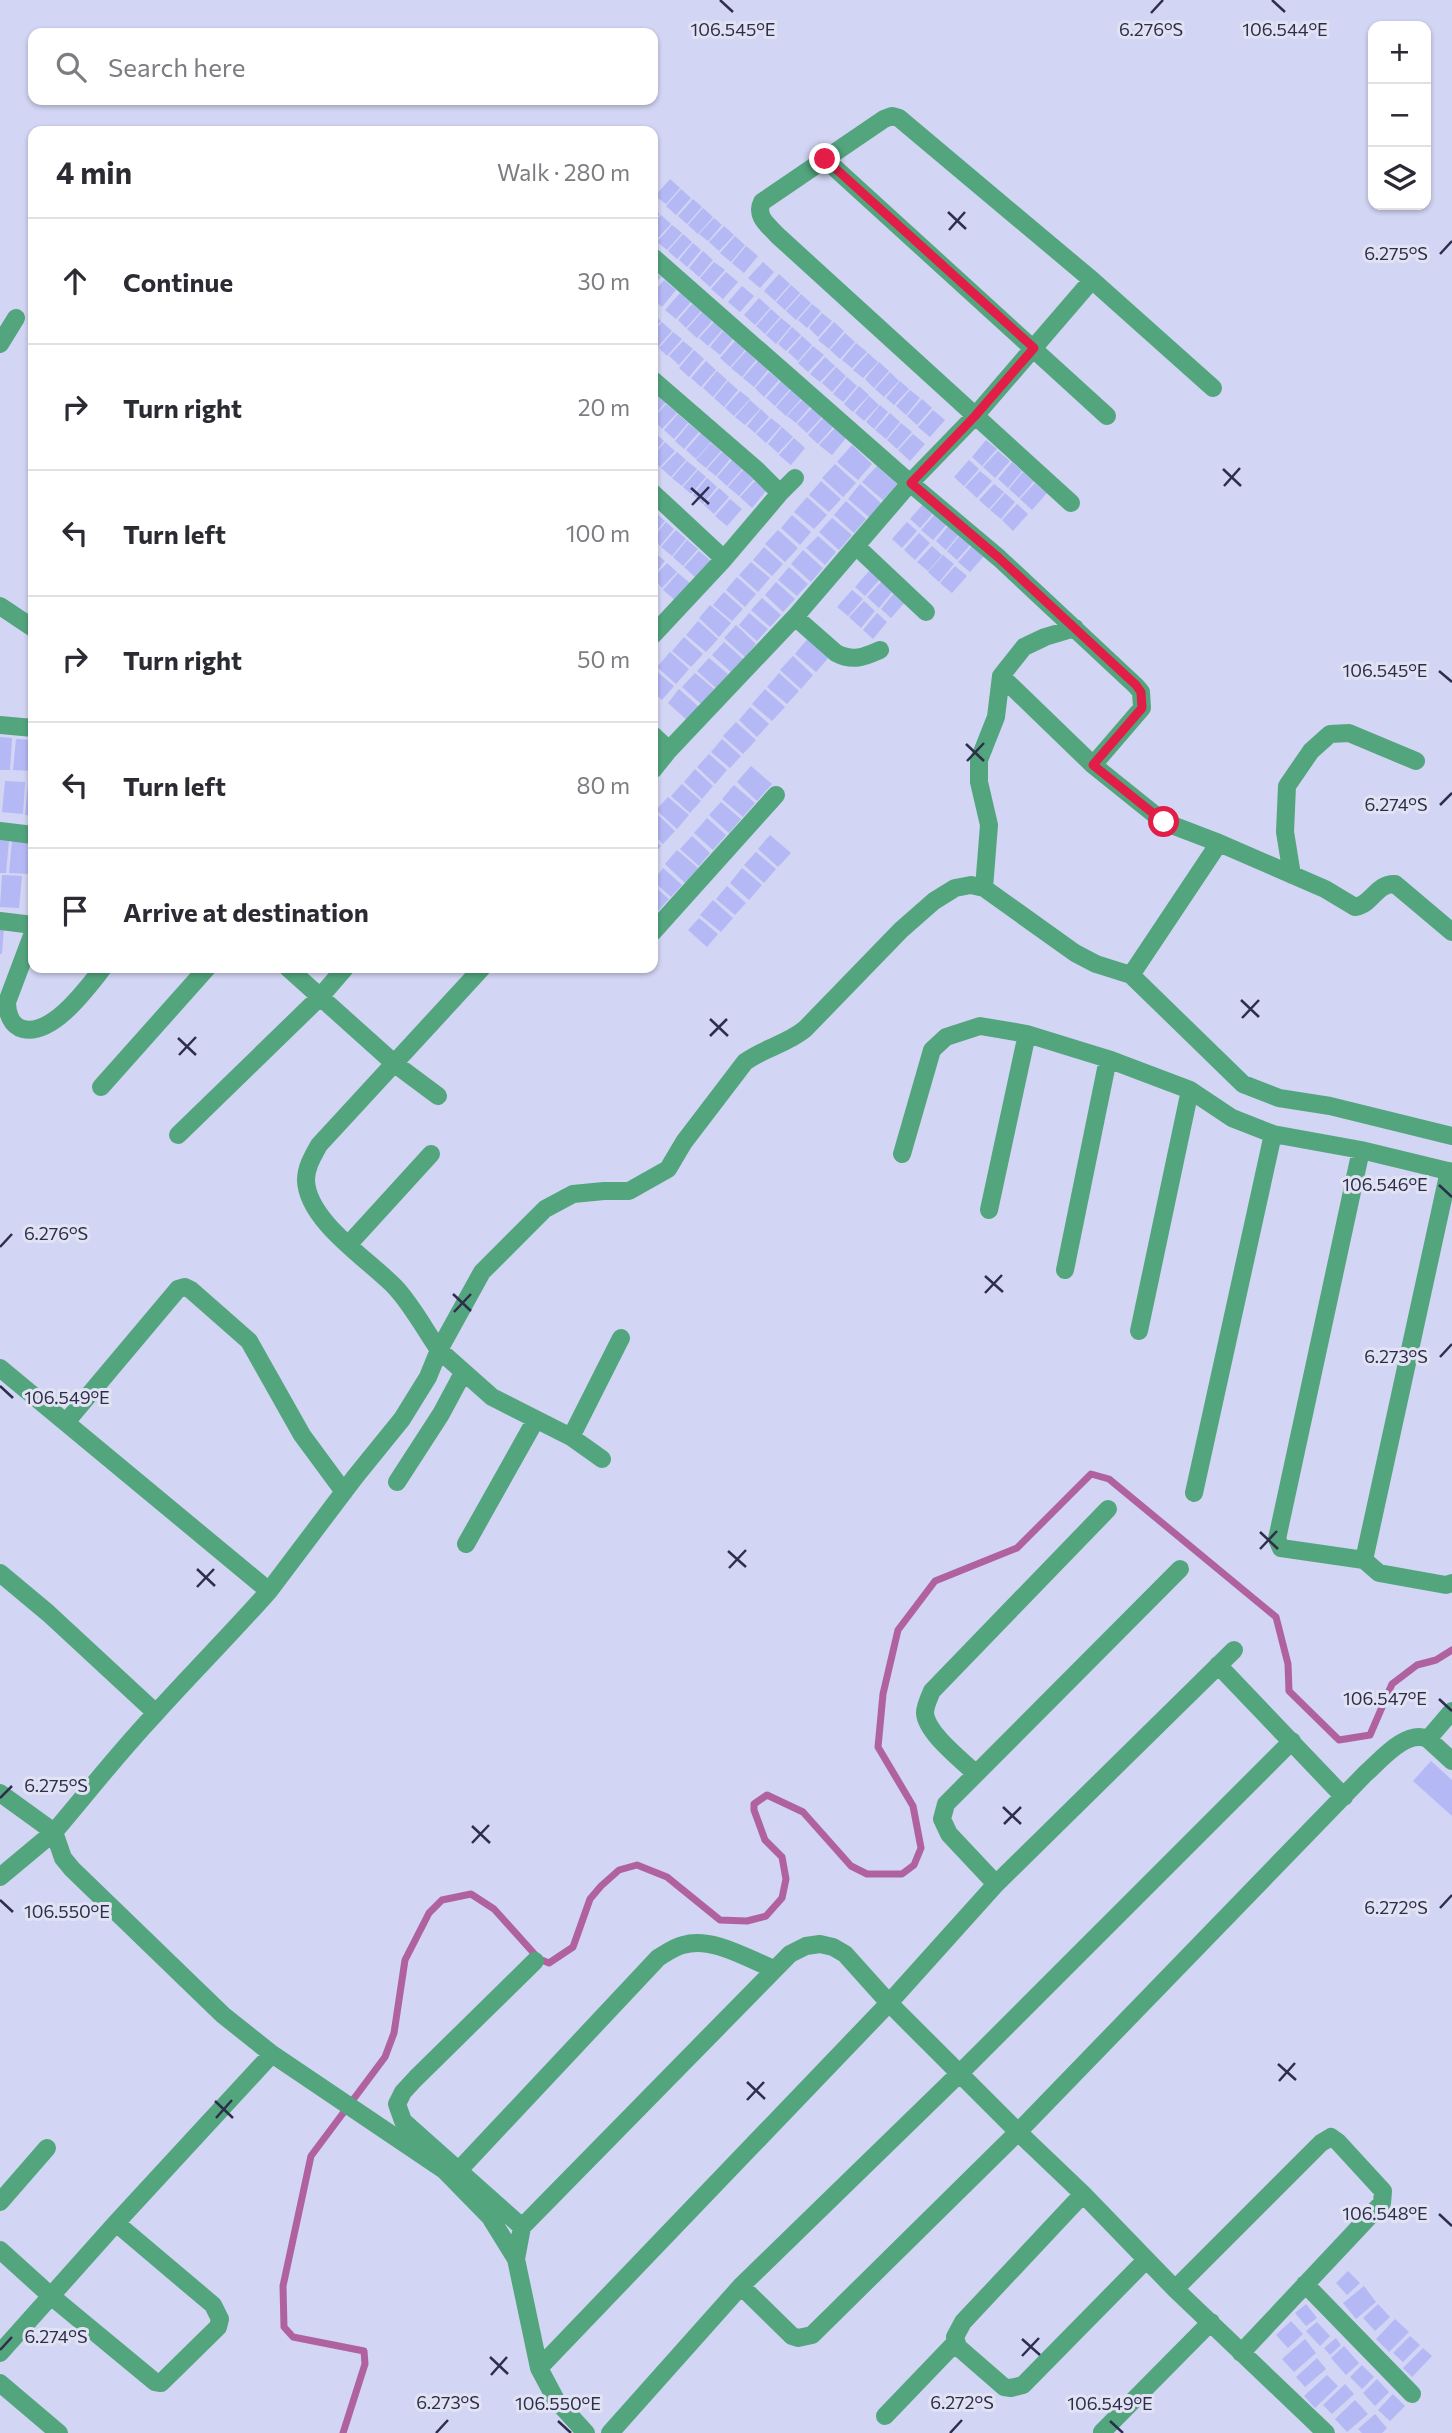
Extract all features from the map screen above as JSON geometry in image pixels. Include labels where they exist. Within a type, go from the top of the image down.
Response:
[{"type":"street","points":[[1071,503],[777,235],[760,216],[758,209],[767,197],[884,118],[899,118],[1092,280],[1213,388]]},
{"type":"street","points":[[825,159],[1107,416]]},
{"type":"street","points":[[658,261],[999,558],[1136,685],[1141,692],[1142,708],[1093,765]]},
{"type":"street","points":[[658,764],[795,617],[911,483],[975,416],[1092,280]]},
{"type":"street","points":[[0,344],[16,318]]},
{"type":"street","points":[[658,384],[780,493]]},
{"type":"street","points":[[658,621],[724,559],[795,478]]},
{"type":"street","points":[[658,498],[724,559]]},
{"type":"street","points":[[857,547],[926,612]]},
{"type":"street","points":[[0,606],[28,625]]},
{"type":"street","points":[[795,617],[843,657],[854,659],[880,650]]},
{"type":"street","points":[[984,888],[989,825],[979,782],[979,760],[996,716],[1001,676],[1024,647],[1074,628]]},
{"type":"street","points":[[1001,676],[1093,765],[1164,822],[1325,889],[1355,907],[1364,905],[1375,892],[1388,884],[1395,884],[1452,932]]},
{"type":"street","points":[[0,725],[28,728]]},
{"type":"street","points":[[1292,875],[1285,832],[1287,786],[1311,751],[1330,734],[1349,733],[1416,761]]},
{"type":"street","points":[[658,740],[669,750]]},
{"type":"street","points":[[658,926],[776,795]]},
{"type":"street","points":[[0,831],[28,834]]},
{"type":"street","points":[[1130,975],[1219,843]]},
{"type":"street","points":[[0,1877],[54,1832],[156,1713],[269,1591],[402,1419],[428,1377],[439,1350],[482,1272],[545,1209],[573,1194],[629,1191],[668,1169],[684,1142],[744,1062],[757,1053],[792,1040],[901,930],[934,901],[955,888],[971,885],[984,888],[1075,953],[1096,964],[1130,975],[1242,1084],[1279,1098],[1330,1105],[1452,1136]]},
{"type":"street","points":[[0,921],[28,924]]},
{"type":"street","points":[[28,944],[3,1002],[17,1026],[25,1030],[45,1027],[83,993],[99,973]]},
{"type":"street","points":[[101,1087],[203,973]]},
{"type":"street","points":[[294,973],[395,1064],[438,1096]]},
{"type":"street","points":[[178,1135],[320,997],[341,973]]},
{"type":"street","points":[[477,973],[319,1145],[309,1162],[306,1179],[309,1195],[320,1214],[348,1245],[397,1289],[439,1350],[463,1373],[492,1397],[571,1437],[602,1459]]},
{"type":"street","points":[[902,1154],[932,1050],[946,1037],[979,1026],[1027,1034],[1108,1059],[1190,1090],[1231,1118],[1273,1134],[1361,1150],[1451,1171],[1364,1560]]},
{"type":"street","points":[[989,1210],[1027,1034]]},
{"type":"street","points":[[1065,1270],[1108,1059]]},
{"type":"street","points":[[1139,1331],[1190,1090]]},
{"type":"street","points":[[1194,1493],[1273,1134]]},
{"type":"street","points":[[1361,1150],[1277,1539],[1281,1548],[1364,1560],[1379,1573],[1446,1585],[1452,1583]]},
{"type":"street","points":[[348,1245],[431,1154]]},
{"type":"street","points":[[67,1421],[178,1289],[185,1287],[249,1341],[302,1435],[344,1492]]},
{"type":"street","points":[[571,1437],[621,1338]]},
{"type":"street","points":[[0,1368],[269,1591]]},
{"type":"street","points":[[397,1482],[463,1373]]},
{"type":"street","points":[[466,1544],[535,1421]]},
{"type":"street","points":[[976,1774],[933,1731],[927,1721],[925,1711],[932,1691],[1108,1509]]},
{"type":"street","points":[[996,1884],[949,1835],[942,1819],[946,1804],[1180,1569]]},
{"type":"street","points":[[0,1573],[48,1613],[156,1713]]},
{"type":"street","points":[[539,2368],[889,2003],[996,1884],[1234,1650]]},
{"type":"street","points":[[1218,1665],[1344,1797]]},
{"type":"street","points":[[1428,1739],[1452,1712]]},
{"type":"street","points":[[741,2287],[792,2336],[798,2338],[812,2335],[1018,2132],[1365,1774],[1402,1741],[1415,1736],[1428,1739],[1452,1761]]},
{"type":"street","points":[[610,2433],[741,2287],[960,2073],[1292,1741]]},
{"type":"street","points":[[0,1793],[54,1832],[63,1858],[72,1869],[223,2015],[272,2054],[444,2170],[490,2217],[516,2259],[539,2368],[556,2400],[586,2433]]},
{"type":"street","points":[[459,2170],[658,1958],[684,1944],[701,1943],[774,1969]]},
{"type":"street","points":[[516,2259],[522,2227],[774,1969],[790,1954],[806,1946],[820,1944],[845,1954],[889,2003],[1083,2193],[1175,2289],[1326,2433]]},
{"type":"street","points":[[522,2227],[402,2121],[397,2104],[403,2092],[416,2078],[535,1961]]},
{"type":"street","points":[[0,2353],[116,2222],[272,2054]]},
{"type":"street","points":[[1175,2289],[1321,2143],[1331,2137],[1338,2142],[1380,2186],[1384,2198],[1378,2209],[1241,2353]]},
{"type":"street","points":[[0,2202],[47,2148]]},
{"type":"street","points":[[1083,2193],[963,2322],[957,2330],[958,2347],[1004,2387],[1023,2385],[1146,2260]]},
{"type":"street","points":[[0,2250],[51,2296],[158,2383],[164,2381],[218,2327],[220,2319],[213,2305],[116,2222]]},
{"type":"street","points":[[1305,2284],[1412,2394]]},
{"type":"street","points":[[1102,2432],[1211,2322]]},
{"type":"street","points":[[885,2416],[956,2343]]},
{"type":"street","points":[[0,2383],[59,2433]]},
{"type":"building","points":[[670,179],[680,188],[666,204],[658,198],[658,193]]},
{"type":"building","points":[[681,189],[691,198],[676,215],[666,206]]},
{"type":"building","points":[[693,199],[702,207],[687,224],[678,216]]},
{"type":"building","points":[[703,208],[713,217],[698,234],[688,225]]},
{"type":"building","points":[[661,215],[671,224],[658,238],[658,218]]},
{"type":"building","points":[[714,218],[722,225],[708,241],[699,234]]},
{"type":"building","points":[[672,225],[682,233],[667,250],[658,241]]},
{"type":"building","points":[[724,226],[734,235],[719,251],[709,242]]},
{"type":"building","points":[[683,234],[692,242],[677,259],[668,251]]},
{"type":"building","points":[[735,236],[745,245],[731,262],[720,253]]},
{"type":"building","points":[[693,243],[701,250],[687,267],[679,260]]},
{"type":"building","points":[[746,246],[758,256],[744,273],[732,263]]},
{"type":"building","points":[[703,251],[713,260],[699,277],[689,268]]},
{"type":"building","points":[[714,262],[725,270],[710,287],[700,278]]},
{"type":"building","points":[[763,262],[774,272],[760,288],[748,278]]},
{"type":"building","points":[[726,272],[738,282],[723,299],[711,289]]},
{"type":"building","points":[[779,274],[790,284],[775,301],[764,291]]},
{"type":"building","points":[[664,280],[676,290],[662,307],[658,303],[658,287]]},
{"type":"building","points":[[791,285],[800,293],[785,310],[776,302]]},
{"type":"building","points":[[742,286],[754,296],[740,312],[728,302]]},
{"type":"building","points":[[680,293],[691,302],[676,319],[665,310]]},
{"type":"building","points":[[801,294],[811,303],[796,320],[786,311]]},
{"type":"building","points":[[759,298],[770,308],[755,325],[744,315]]},
{"type":"building","points":[[692,304],[701,311],[686,328],[678,320]]},
{"type":"building","points":[[812,304],[821,311],[807,328],[798,320]]},
{"type":"building","points":[[771,309],[780,317],[765,334],[756,326]]},
{"type":"building","points":[[702,312],[712,321],[697,338],[687,329]]},
{"type":"building","points":[[822,313],[832,321],[818,337],[809,328]]},
{"type":"building","points":[[781,318],[791,326],[776,344],[766,335]]},
{"type":"building","points":[[662,322],[672,331],[658,347],[658,326]]},
{"type":"building","points":[[714,322],[722,330],[708,346],[699,338]]},
{"type":"building","points":[[834,322],[844,331],[829,349],[818,340]]},
{"type":"building","points":[[792,327],[801,335],[786,351],[778,344]]},
{"type":"building","points":[[723,331],[733,339],[720,355],[710,347]]},
{"type":"building","points":[[673,332],[682,339],[667,356],[659,348]]},
{"type":"building","points":[[845,333],[855,342],[840,359],[830,350]]},
{"type":"building","points":[[802,336],[812,345],[798,361],[788,352]]},
{"type":"building","points":[[683,341],[693,349],[679,365],[669,356]]},
{"type":"building","points":[[735,341],[745,350],[730,367],[720,358]]},
{"type":"building","points":[[856,343],[867,352],[852,368],[842,360]]},
{"type":"building","points":[[813,346],[824,355],[808,372],[798,363]]},
{"type":"building","points":[[694,350],[704,359],[689,377],[679,368]]},
{"type":"building","points":[[746,351],[756,360],[742,377],[731,368]]},
{"type":"building","points":[[868,353],[878,362],[863,378],[853,370]]},
{"type":"building","points":[[825,357],[835,366],[820,382],[810,374]]},
{"type":"building","points":[[706,361],[716,370],[701,387],[691,378]]},
{"type":"building","points":[[758,361],[768,370],[754,387],[743,378]]},
{"type":"building","points":[[879,362],[889,371],[874,388],[865,379]]},
{"type":"building","points":[[836,367],[846,376],[832,392],[822,383]]},
{"type":"building","points":[[717,371],[727,380],[713,397],[703,388]]},
{"type":"building","points":[[769,372],[779,380],[764,397],[755,388]]},
{"type":"building","points":[[890,372],[899,381],[884,397],[875,389]]},
{"type":"building","points":[[847,377],[857,386],[843,402],[833,394]]},
{"type":"building","points":[[728,381],[738,390],[724,407],[714,398]]},
{"type":"building","points":[[781,381],[790,389],[775,406],[766,398]]},
{"type":"building","points":[[900,381],[909,389],[894,405],[886,398]]},
{"type":"building","points":[[859,386],[869,395],[853,412],[844,404]]},
{"type":"building","points":[[791,390],[801,399],[786,416],[776,407]]},
{"type":"building","points":[[910,390],[920,398],[906,415],[896,406]]},
{"type":"building","points":[[740,391],[750,399],[734,416],[725,408]]},
{"type":"building","points":[[658,395],[666,402],[658,411]]},
{"type":"building","points":[[869,396],[879,405],[864,421],[855,413]]},
{"type":"building","points":[[922,399],[932,408],[917,425],[907,416]]},
{"type":"building","points":[[750,400],[760,409],[745,425],[735,417]]},
{"type":"building","points":[[802,400],[810,407],[796,423],[787,416]]},
{"type":"building","points":[[666,404],[677,413],[662,429],[658,425],[658,413]]},
{"type":"building","points":[[880,405],[888,412],[874,429],[866,422]]},
{"type":"building","points":[[812,408],[822,417],[807,433],[797,424]]},
{"type":"building","points":[[761,409],[769,417],[755,433],[747,426]]},
{"type":"building","points":[[933,410],[945,420],[930,437],[918,427]]},
{"type":"building","points":[[890,413],[900,422],[886,439],[875,430]]},
{"type":"building","points":[[678,414],[688,423],[674,439],[664,430]]},
{"type":"building","points":[[771,418],[781,426],[766,443],[756,434]]},
{"type":"building","points":[[823,418],[833,427],[818,444],[808,435]]},
{"type":"building","points":[[901,423],[912,432],[897,449],[887,440]]},
{"type":"building","points":[[689,424],[699,432],[684,449],[675,441]]},
{"type":"building","points":[[782,427],[793,437],[778,453],[768,444]]},
{"type":"building","points":[[835,428],[846,438],[832,455],[819,445]]},
{"type":"building","points":[[701,433],[711,442],[696,459],[686,450]]},
{"type":"building","points":[[913,434],[925,444],[910,461],[898,450]]},
{"type":"building","points":[[658,436],[664,441],[658,448]]},
{"type":"building","points":[[794,438],[805,448],[791,465],[779,455]]},
{"type":"building","points":[[986,440],[997,449],[982,466],[972,457]]},
{"type":"building","points":[[665,442],[675,451],[660,467],[658,450]]},
{"type":"building","points":[[711,443],[721,451],[706,468],[696,460]]},
{"type":"building","points":[[852,445],[872,464],[858,480],[837,462]]},
{"type":"building","points":[[998,451],[1010,461],[995,478],[983,467]]},
{"type":"building","points":[[677,452],[686,460],[671,477],[661,468]]},
{"type":"building","points":[[722,452],[730,459],[716,476],[707,469]]},
{"type":"building","points":[[732,460],[742,469],[727,486],[717,477]]},
{"type":"building","points":[[969,460],[979,469],[964,486],[954,477]]},
{"type":"building","points":[[687,461],[697,469],[682,486],[672,478]]},
{"type":"building","points":[[1012,462],[1022,471],[1008,488],[998,479]]},
{"type":"building","points":[[835,464],[856,483],[843,497],[822,478]]},
{"type":"building","points":[[877,466],[897,484],[883,500],[862,482]]},
{"type":"building","points":[[698,470],[706,477],[691,494],[683,487]]},
{"type":"building","points":[[743,470],[754,479],[739,496],[728,487]]},
{"type":"building","points":[[980,471],[992,481],[977,498],[965,487]]},
{"type":"building","points":[[1023,472],[1034,481],[1019,498],[1009,489]]},
{"type":"building","points":[[707,478],[717,487],[703,504],[693,495]]},
{"type":"building","points":[[755,481],[766,491],[752,508],[740,497]]},
{"type":"building","points":[[821,481],[841,499],[829,512],[809,495]]},
{"type":"building","points":[[1035,483],[1047,493],[1032,510],[1020,499]]},
{"type":"building","points":[[860,484],[881,503],[869,517],[848,499]]},
{"type":"building","points":[[994,484],[1004,492],[989,509],[979,500]]},
{"type":"building","points":[[719,488],[729,497],[714,514],[704,505]]},
{"type":"building","points":[[1005,493],[1015,502],[1001,519],[990,510]]},
{"type":"building","points":[[807,497],[827,515],[814,529],[794,512]]},
{"type":"building","points":[[730,499],[742,509],[727,526],[715,516]]},
{"type":"building","points":[[846,501],[866,519],[854,533],[834,515]]},
{"type":"building","points":[[925,502],[935,511],[920,528],[910,519]]},
{"type":"building","points":[[1017,504],[1028,514],[1013,531],[1002,520]]},
{"type":"building","points":[[936,513],[948,523],[933,540],[921,530]]},
{"type":"building","points":[[658,515],[665,521],[658,529]]},
{"type":"building","points":[[792,515],[811,532],[800,545],[781,528]]},
{"type":"building","points":[[832,518],[852,535],[839,550],[819,532]]},
{"type":"building","points":[[666,522],[674,529],[660,546],[658,532]]},
{"type":"building","points":[[907,522],[917,531],[902,548],[892,539]]},
{"type":"building","points":[[950,524],[960,533],[946,550],[936,541]]},
{"type":"building","points":[[676,530],[686,539],[672,556],[661,547]]},
{"type":"building","points":[[778,530],[798,548],[785,562],[765,544]]},
{"type":"building","points":[[919,533],[930,543],[915,560],[904,550]]},
{"type":"building","points":[[961,534],[972,543],[957,560],[947,551]]},
{"type":"building","points":[[818,536],[836,552],[825,565],[806,548]]},
{"type":"building","points":[[687,540],[698,549],[683,566],[673,557]]},
{"type":"building","points":[[973,545],[985,555],[970,572],[958,562]]},
{"type":"building","points":[[932,546],[942,555],[928,571],[917,562]]},
{"type":"building","points":[[764,547],[783,564],[772,576],[753,560]]},
{"type":"building","points":[[803,550],[823,568],[811,582],[791,564]]},
{"type":"building","points":[[699,551],[711,561],[696,578],[684,567]]},
{"type":"building","points":[[658,555],[665,561],[658,570]]},
{"type":"building","points":[[943,555],[954,564],[939,582],[928,572]]},
{"type":"building","points":[[751,562],[770,578],[758,592],[739,575]]},
{"type":"building","points":[[667,563],[677,572],[662,588],[658,584],[658,573]]},
{"type":"building","points":[[955,566],[967,576],[952,593],[940,583]]},
{"type":"building","points":[[789,567],[808,584],[797,596],[778,580]]},
{"type":"building","points":[[870,570],[880,579],[865,596],[855,587]]},
{"type":"building","points":[[678,573],[690,583],[675,600],[663,590]]},
{"type":"building","points":[[737,577],[756,594],[745,607],[726,590]]},
{"type":"building","points":[[882,581],[893,591],[879,608],[867,597]]},
{"type":"building","points":[[776,582],[795,599],[783,612],[765,595]]},
{"type":"building","points":[[852,590],[863,599],[848,616],[837,607]]},
{"type":"building","points":[[724,592],[743,609],[732,621],[713,605]]},
{"type":"building","points":[[895,592],[906,601],[891,618],[881,609]]},
{"type":"building","points":[[762,598],[781,615],[770,627],[751,610]]},
{"type":"building","points":[[864,601],[875,611],[861,628],[849,617]]},
{"type":"building","points":[[710,605],[731,623],[719,637],[699,618]]},
{"type":"building","points":[[749,613],[768,629],[757,641],[739,625]]},
{"type":"building","points":[[877,613],[887,622],[873,639],[863,630]]},
{"type":"building","points":[[698,621],[718,639],[706,652],[686,635]]},
{"type":"building","points":[[736,625],[756,644],[745,657],[724,638]]},
{"type":"building","points":[[684,637],[703,654],[691,667],[672,651]]},
{"type":"building","points":[[809,637],[830,656],[816,672],[795,654]]},
{"type":"building","points":[[724,642],[743,659],[731,672],[712,655]]},
{"type":"building","points":[[670,652],[689,669],[676,684],[658,666]]},
{"type":"building","points":[[793,656],[813,675],[801,689],[780,670]]},
{"type":"building","points":[[709,658],[728,674],[716,688],[697,671]]},
{"type":"building","points":[[658,672],[674,686],[662,700],[658,696]]},
{"type":"building","points":[[695,673],[714,689],[701,704],[682,687]]},
{"type":"building","points":[[779,673],[799,691],[787,704],[767,687]]},
{"type":"building","points":[[679,689],[699,707],[687,720],[668,703]]},
{"type":"building","points":[[765,689],[785,707],[772,721],[752,704]]},
{"type":"building","points":[[750,707],[769,724],[757,737],[739,720]]},
{"type":"building","points":[[736,722],[756,740],[743,754],[723,736]]},
{"type":"building","points":[[0,737],[12,738],[10,770],[0,770]]},
{"type":"building","points":[[16,739],[28,740],[28,771],[13,770]]},
{"type":"building","points":[[722,739],[741,756],[730,768],[711,752]]},
{"type":"building","points":[[709,754],[727,770],[715,784],[697,767]]},
{"type":"building","points":[[751,766],[772,784],[757,801],[737,782]]},
{"type":"building","points":[[695,769],[713,786],[702,799],[684,782]]},
{"type":"building","points":[[5,781],[25,782],[23,814],[2,812]]},
{"type":"building","points":[[28,783],[28,815],[25,815]]},
{"type":"building","points":[[682,784],[701,801],[690,813],[671,796]]},
{"type":"building","points":[[734,785],[755,803],[743,817],[722,799]]},
{"type":"building","points":[[668,797],[689,815],[677,829],[658,812],[658,808]]},
{"type":"building","points":[[721,802],[741,819],[729,833],[709,815]]},
{"type":"building","points":[[658,815],[675,831],[663,844],[658,839]]},
{"type":"building","points":[[707,818],[726,835],[713,850],[694,833]]},
{"type":"building","points":[[770,835],[791,853],[778,867],[758,849]]},
{"type":"building","points":[[692,836],[710,853],[699,866],[680,849]]},
{"type":"building","points":[[0,840],[9,841],[6,873],[0,873]]},
{"type":"building","points":[[12,841],[28,842],[28,874],[9,873]]},
{"type":"building","points":[[677,850],[698,868],[685,883],[665,864]]},
{"type":"building","points":[[756,852],[776,869],[764,883],[744,865]]},
{"type":"building","points":[[663,868],[682,885],[671,897],[658,885],[658,874]]},
{"type":"building","points":[[742,868],[762,885],[749,900],[730,883]]},
{"type":"building","points":[[2,875],[22,876],[19,908],[0,907]]},
{"type":"building","points":[[727,886],[746,903],[735,915],[716,899]]},
{"type":"building","points":[[658,889],[669,899],[658,911]]},
{"type":"building","points":[[713,900],[733,918],[721,932],[700,915]]},
{"type":"building","points":[[699,918],[718,934],[707,947],[688,930]]},
{"type":"building","points":[[0,925],[4,926],[2,954],[0,954]]},
{"type":"building","points":[[1431,1761],[1452,1780],[1452,1816],[1413,1781]]},
{"type":"building","points":[[1348,2271],[1360,2283],[1347,2295],[1336,2283]]},
{"type":"building","points":[[1364,2286],[1376,2302],[1356,2319],[1343,2303]]},
{"type":"building","points":[[1306,2304],[1317,2318],[1306,2326],[1295,2313]]},
{"type":"building","points":[[1378,2304],[1390,2317],[1375,2331],[1363,2318]]},
{"type":"building","points":[[1395,2319],[1409,2332],[1389,2352],[1376,2339]]},
{"type":"building","points":[[1291,2321],[1303,2334],[1288,2348],[1276,2335]]},
{"type":"building","points":[[1317,2322],[1330,2336],[1320,2346],[1306,2331]]},
{"type":"building","points":[[1410,2336],[1420,2345],[1403,2362],[1393,2353]]},
{"type":"building","points":[[1336,2338],[1341,2345],[1330,2355],[1324,2348]]},
{"type":"building","points":[[1305,2339],[1316,2353],[1294,2372],[1282,2359]]},
{"type":"building","points":[[1344,2346],[1359,2363],[1346,2375],[1331,2358]]},
{"type":"building","points":[[1423,2348],[1432,2356],[1412,2377],[1403,2368]]},
{"type":"building","points":[[1317,2358],[1326,2369],[1305,2387],[1296,2377]]},
{"type":"building","points":[[1362,2365],[1374,2377],[1362,2389],[1350,2377]]},
{"type":"building","points":[[1327,2375],[1338,2386],[1315,2408],[1304,2396]]},
{"type":"building","points":[[1377,2379],[1389,2392],[1375,2406],[1363,2393]]},
{"type":"building","points":[[1345,2384],[1354,2394],[1332,2414],[1323,2405]]},
{"type":"building","points":[[1393,2394],[1405,2406],[1390,2421],[1378,2410]]},
{"type":"building","points":[[1355,2400],[1368,2414],[1347,2432],[1335,2419]]},
{"type":"building","points":[[1375,2414],[1387,2428],[1382,2433],[1362,2433],[1358,2429]]},
{"type":"waterway","points":[[343,2433],[365,2364],[364,2351],[293,2337],[284,2327],[283,2286],[311,2156],[385,2057],[394,2033],[405,1960],[429,1913],[442,1900],[471,1894],[494,1909],[539,1959],[549,1963],[573,1947],[590,1899],[601,1886],[619,1870],[637,1865],[667,1877],[720,1920],[747,1921],[766,1916],[782,1898],[786,1879],[782,1857],[765,1840],[754,1810],[754,1804],[767,1795],[803,1812],[851,1866],[867,1874],[902,1874],[914,1865],[921,1848],[913,1806],[878,1747],[883,1694],[898,1630],[935,1581],[1017,1548],[1091,1474],[1109,1479],[1276,1617],[1288,1664],[1289,1691],[1339,1740],[1370,1735],[1392,1684],[1417,1665],[1436,1660],[1452,1650]]},
{"type":"route","points":[[825,159],[1034,348],[975,416],[911,483],[999,558],[1136,685],[1141,692],[1142,708],[1093,765],[1164,822]]}]
